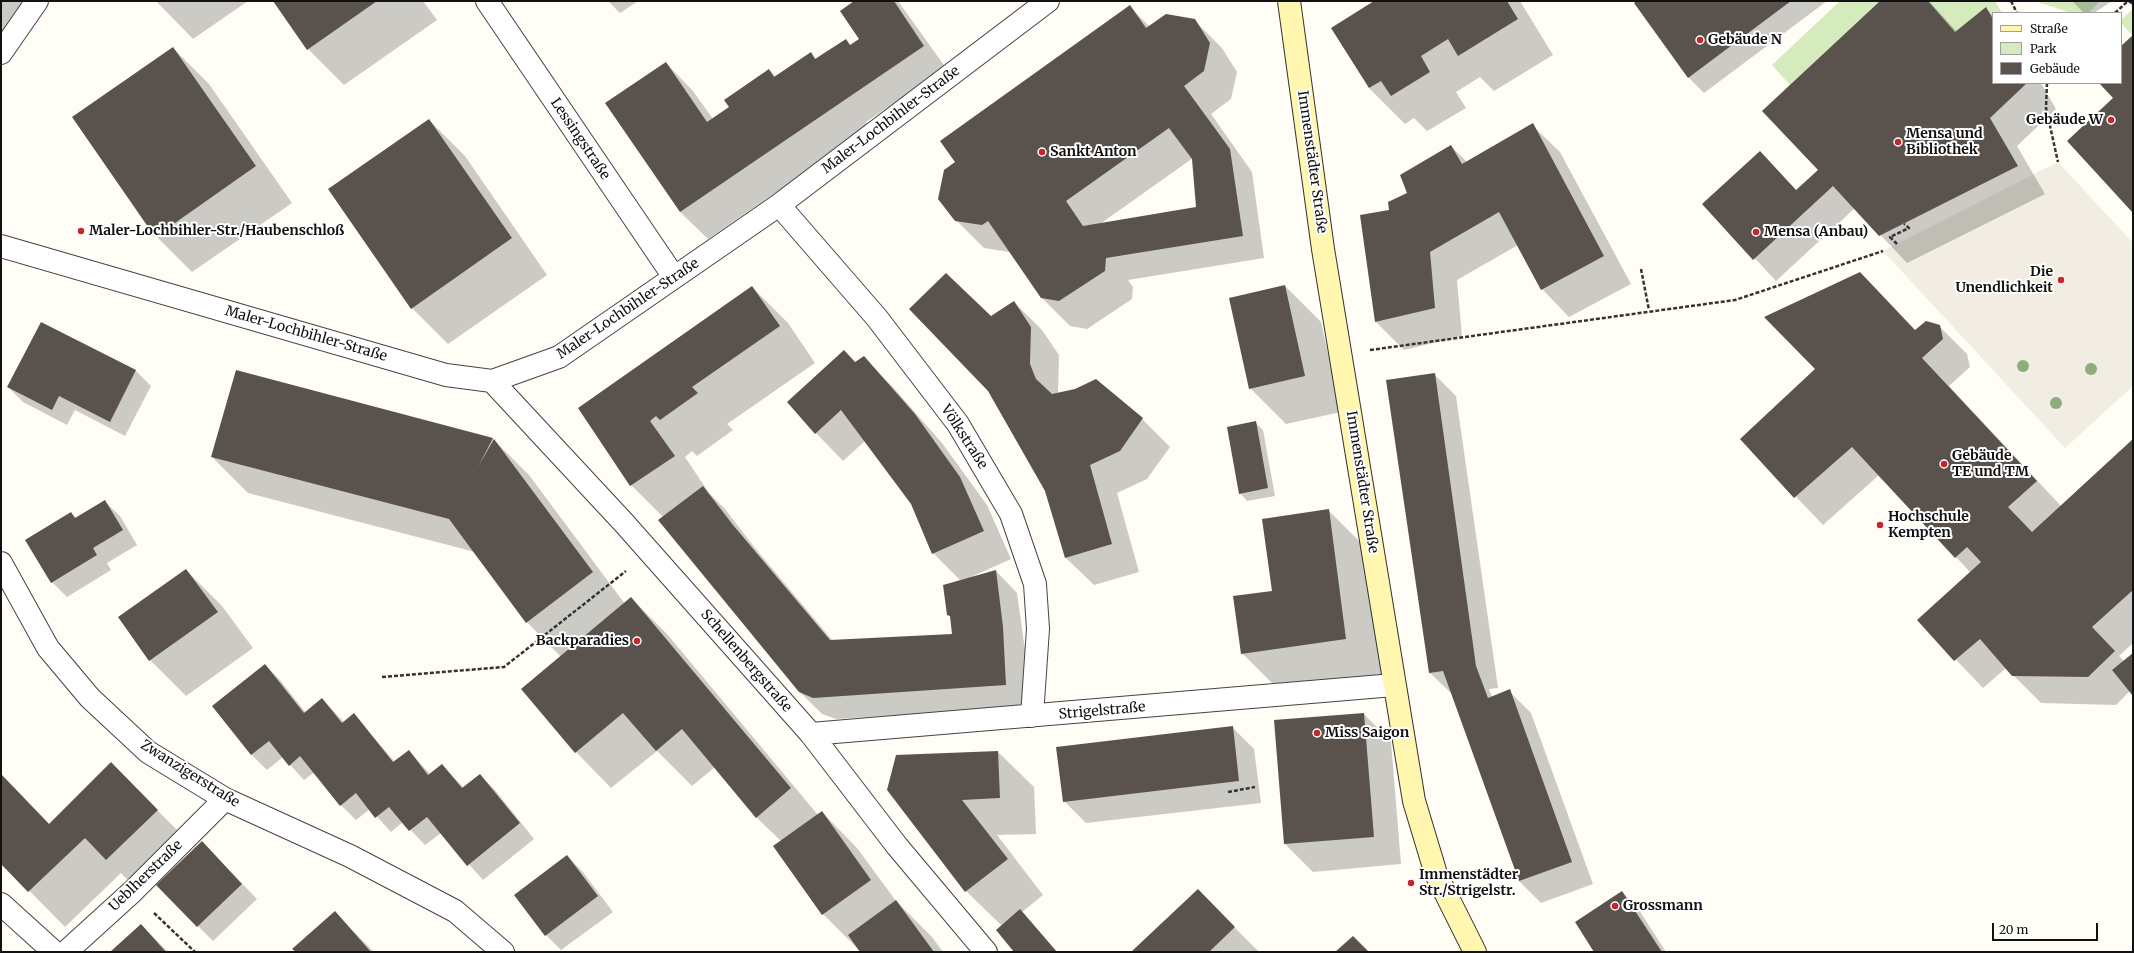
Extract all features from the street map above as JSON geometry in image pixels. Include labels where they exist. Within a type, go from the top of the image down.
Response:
[{"type":"street","points":[[1,53],[37,1]]},
{"type":"street","name":"Lessingstraße","points":[[487,1],[674,277]]},
{"type":"street","name":"Maler-Lochbihler-Straße","points":[[1,246],[446,375],[492,381],[560,357],[779,205],[1048,1]]},
{"type":"street","name":"Immenstädter Straße","points":[[1289,1],[1323,249],[1342,354],[1394,685],[1414,801],[1434,866],[1475,952]]},
{"type":"street","name":"Völkstraße","points":[[779,205],[877,318],[958,424],[1011,514],[1035,584],[1038,629],[1032,716]]},
{"type":"street","name":"Schellenbergstraße","points":[[492,381],[650,552],[811,734],[897,846],[986,952]]},
{"type":"street","name":"Zwanzigerstraße","points":[[1,563],[48,648],[90,698],[148,752],[225,799],[350,856],[455,911],[503,952]]},
{"type":"street","name":"Strigelstraße","points":[[811,734],[1394,685]]},
{"type":"street","name":"Ueblherstraße","points":[[66,952],[132,892],[225,799]]},
{"type":"street","points":[[1,904],[54,952]]},
{"type":"path","points":[[2011,1],[2016,12]]},
{"type":"path","points":[[2115,12],[2129,1],[2133,4]]},
{"type":"path","points":[[2047,84],[2046,108],[2058,162]]},
{"type":"path","points":[[1897,244],[1890,237],[1909,228],[1904,224]]},
{"type":"path","points":[[1342,354],[1649,310],[1735,300],[1883,251]]},
{"type":"path","points":[[1641,269],[1649,310]]},
{"type":"path","points":[[382,676],[504,667],[650,552]]},
{"type":"path","points":[[1228,792],[1255,787]]},
{"type":"path","points":[[132,892],[195,952]]},
{"type":"green space","points":[[1840,1],[1880,1],[1790,85],[1772,65]]},
{"type":"green space","points":[[1928,1],[1995,1],[2001,12],[1992,12],[1992,17],[1986,8],[1955,32]]},
{"type":"green space","points":[[2035,1],[2100,1],[2089,12],[2068,12]]},
{"type":"green space","points":[[2133,9],[2133,36],[2122,24],[2122,19]]},
{"type":"shaded area","points":[[2058,162],[2133,243],[2133,386],[2065,448],[1883,251]]},
{"type":"building","points":[[273,1],[377,1],[307,50]]},
{"type":"building","points":[[854,1],[894,1],[924,46],[680,212],[605,103],[666,62],[707,122],[729,107],[724,100],[769,69],[774,77],[811,52],[815,59],[846,39],[850,45],[859,39],[840,11]]},
{"type":"building","points":[[1374,1],[1507,1],[1518,19],[1458,56],[1448,39],[1421,56],[1430,72],[1391,96],[1381,81],[1369,88],[1331,28]]},
{"type":"building","name":"Gebäude N","points":[[1636,1],[1791,1],[1688,78],[1634,3]]},
{"type":"building","name":"Mensa und Bibliothek","points":[[1880,1],[1928,1],[1955,32],[1986,7],[1992,17],[1992,84],[2026,84],[1990,118],[2018,166],[1879,236],[1833,186],[1753,260],[1702,204],[1760,151],[1796,190],[1818,170],[1762,111]]},
{"type":"building","name":"Sankt Anton","points":[[1130,5],[1146,28],[1166,14],[1195,19],[1210,43],[1204,71],[1184,86],[1230,149],[1243,236],[1106,258],[1105,271],[1059,301],[1041,298],[988,221],[982,225],[955,221],[938,199],[944,170],[955,162],[940,141]],"holes":[[[1169,128],[1192,159],[1196,207],[1083,226],[1066,201]]]},
{"type":"building","name":"Gebäude W","points":[[2133,35],[2133,213],[2067,141],[2113,98],[2100,84],[2122,84],[2122,45]]},
{"type":"building","points":[[173,47],[256,166],[155,237],[72,117]]},
{"type":"building","points":[[429,119],[512,238],[411,309],[328,189]]},
{"type":"building","points":[[1533,123],[1604,256],[1541,290],[1499,212],[1430,252],[1435,308],[1375,322],[1360,215],[1389,210],[1388,202],[1407,193],[1400,175],[1451,145],[1462,164]]},
{"type":"building","name":"Gebäude TE und TM","points":[[1860,272],[1915,330],[1926,321],[1940,325],[1943,339],[1922,358],[2037,481],[2008,507],[2032,532],[2133,439],[2133,590],[2092,627],[2115,651],[2088,677],[2012,676],[1980,639],[1954,661],[1917,620],[1981,562],[1967,547],[1955,558],[1852,447],[1794,498],[1740,439],[1815,369],[1764,317]]},
{"type":"building","points":[[946,273],[991,316],[1014,301],[1031,327],[1030,364],[1036,379],[1052,394],[1075,389],[1096,379],[1143,418],[1120,451],[1090,465],[1112,544],[1065,558],[1045,491],[988,391],[909,309]]},
{"type":"building","points":[[1285,285],[1305,376],[1249,389],[1229,298]]},
{"type":"building","points":[[752,286],[780,326],[692,387],[698,393],[660,420],[656,416],[650,421],[675,456],[630,486],[578,408]]},
{"type":"building","points":[[41,322],[136,370],[110,422],[59,396],[52,410],[7,387]]},
{"type":"building","points":[[844,350],[855,362],[864,356],[915,414],[960,477],[984,531],[932,554],[911,504],[841,410],[815,434],[787,402]]},
{"type":"building","points":[[236,370],[493,438],[478,467],[494,439],[593,572],[526,623],[449,519],[211,457]]},
{"type":"building","points":[[1435,373],[1476,666],[1488,698],[1510,689],[1572,862],[1519,881],[1443,671],[1429,673],[1386,380]]},
{"type":"building","points":[[1256,421],[1268,488],[1239,494],[1227,427]]},
{"type":"building","points":[[703,486],[733,525],[830,640],[952,634],[950,616],[947,615],[943,585],[996,570],[1003,627],[1006,685],[813,698],[799,692],[658,520]]},
{"type":"building","points":[[105,500],[123,530],[93,548],[97,555],[51,583],[25,540],[71,512],[75,518]]},
{"type":"building","points":[[1329,509],[1346,639],[1241,654],[1233,596],[1272,591],[1262,519]]},
{"type":"building","points":[[186,569],[218,612],[149,661],[118,617]]},
{"type":"building","points":[[631,597],[791,788],[756,818],[682,729],[656,751],[623,713],[575,753],[521,689]]},
{"type":"building","points":[[2133,653],[2133,696],[2112,670]]},
{"type":"building","points":[[265,664],[304,713],[322,698],[342,723],[354,713],[393,762],[409,750],[428,775],[442,764],[462,788],[480,774],[520,823],[467,866],[427,817],[409,831],[389,807],[375,818],[356,793],[340,806],[300,756],[289,766],[269,741],[251,755],[212,706]]},
{"type":"building","points":[[1364,713],[1374,837],[1284,844],[1274,720]]},
{"type":"building","points":[[1233,726],[1239,781],[1063,802],[1056,747]]},
{"type":"building","points":[[998,751],[1000,798],[962,800],[1008,859],[965,892],[887,790],[896,755]]},
{"type":"building","points":[[111,762],[158,810],[106,860],[85,838],[28,892],[1,864],[1,774],[49,824]]},
{"type":"building","points":[[822,811],[871,880],[822,915],[773,846]]},
{"type":"building","points":[[202,841],[242,884],[197,927],[156,885]]},
{"type":"building","points":[[567,855],[598,896],[545,936],[514,895]]},
{"type":"building","points":[[1198,889],[1235,927],[1209,952],[1131,952]]},
{"type":"building","name":"Grossmann","points":[[1622,891],[1662,952],[1594,952],[1575,922]]},
{"type":"building","points":[[896,900],[934,952],[860,952],[848,935]]},
{"type":"building","points":[[1020,909],[1057,952],[1014,952],[996,930]]},
{"type":"building","points":[[335,911],[371,952],[296,952],[292,949]]},
{"type":"building","points":[[141,924],[166,952],[110,952]]},
{"type":"building","points":[[1353,936],[1369,952],[1335,952]]},
{"type":"place","name":"Gebäude N","points":[[1700,40]]},
{"type":"place","name":"Gebäude W","points":[[2111,120]]},
{"type":"place","name":"Mensa und Bibliothek","points":[[1898,142]]},
{"type":"place","name":"Sankt Anton","points":[[1042,152]]},
{"type":"place","name":"Maler-Lochbihler-Str./Haubenschloß","points":[[81,231]]},
{"type":"place","name":"Mensa (Anbau)","points":[[1756,232]]},
{"type":"place","name":"Die Unendlichkeit","points":[[2061,280]]},
{"type":"place","name":"Gebäude TE und TM","points":[[1944,464]]},
{"type":"place","name":"Hochschule Kempten","points":[[1880,525]]},
{"type":"place","name":"Backparadies","points":[[637,641]]},
{"type":"place","name":"Miss Saigon","points":[[1317,733]]},
{"type":"place","name":"Immenstädter Str./Strigelstr.","points":[[1411,883]]},
{"type":"place","name":"Grossmann","points":[[1615,906]]}]
